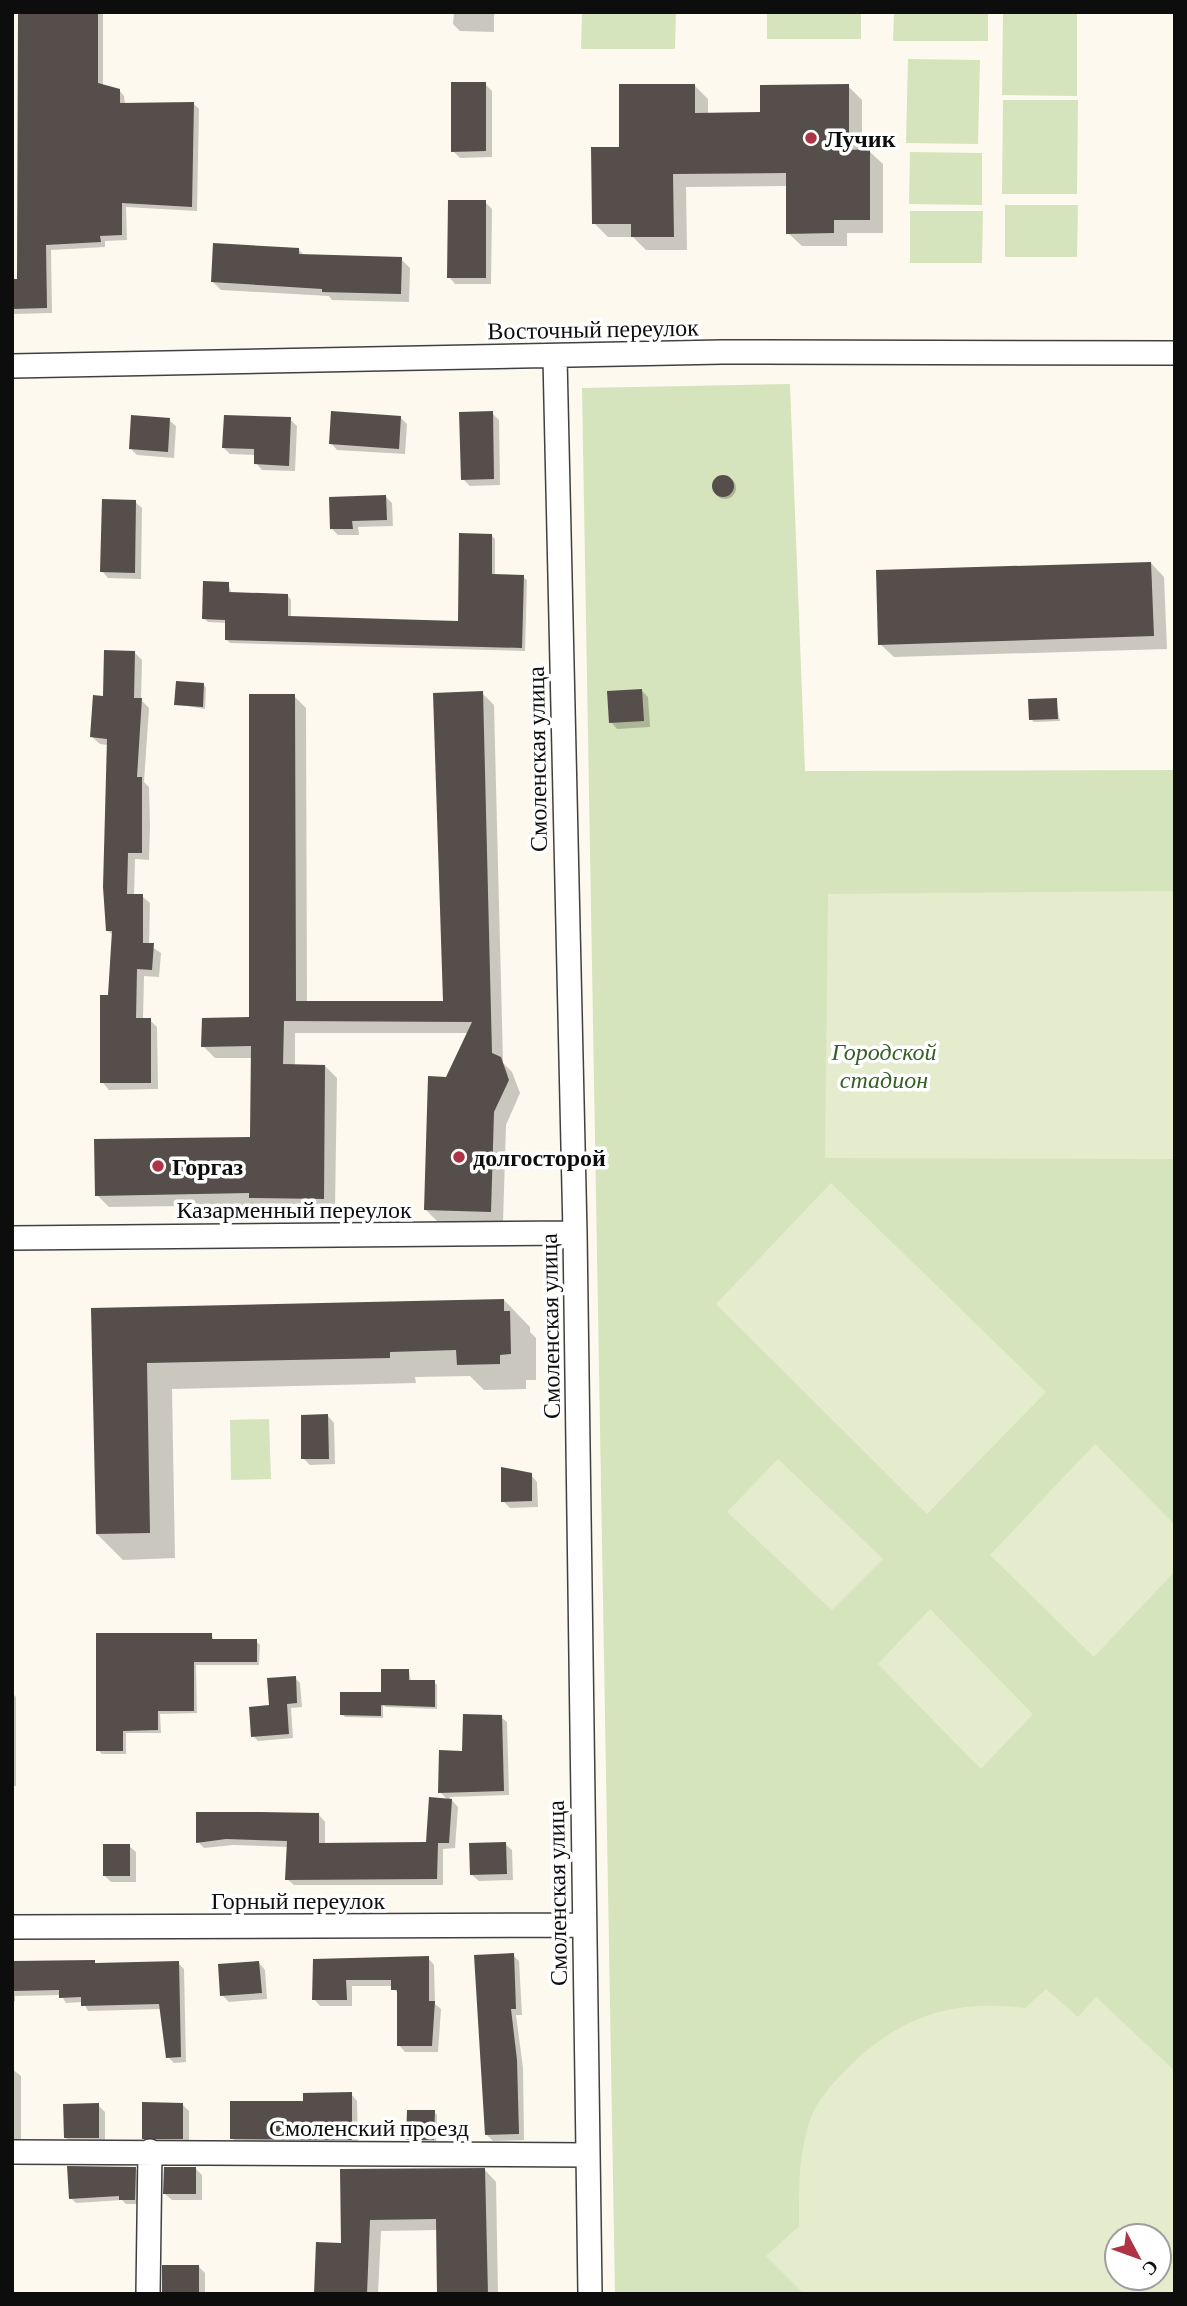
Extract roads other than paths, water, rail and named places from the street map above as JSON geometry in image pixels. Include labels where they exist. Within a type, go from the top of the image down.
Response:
[{"type":"street","name":"Восточный переулок","points":[[12,366],[555,358],[722,352],[1175,353]]},
{"type":"street","name":"Смоленская улица","points":[[555,358],[575,1233],[590,2294]]},
{"type":"street","name":"Казарменный переулок","points":[[12,1238],[575,1233]]},
{"type":"street","name":"Горный переулок","points":[[12,1927],[583,1925]]},
{"type":"street","points":[[148,2294],[150,2151]]},
{"type":"street","name":"Смоленский проезд","points":[[12,2152],[588,2155]]},
{"type":"place","name":"Лучик","points":[[811,138]]},
{"type":"place","name":"долгосторой","points":[[459,1157]]},
{"type":"place","name":"Горгаз","points":[[158,1166]]},
{"type":"park label","name":"Городской стадион","points":[[884,1065]]}]
